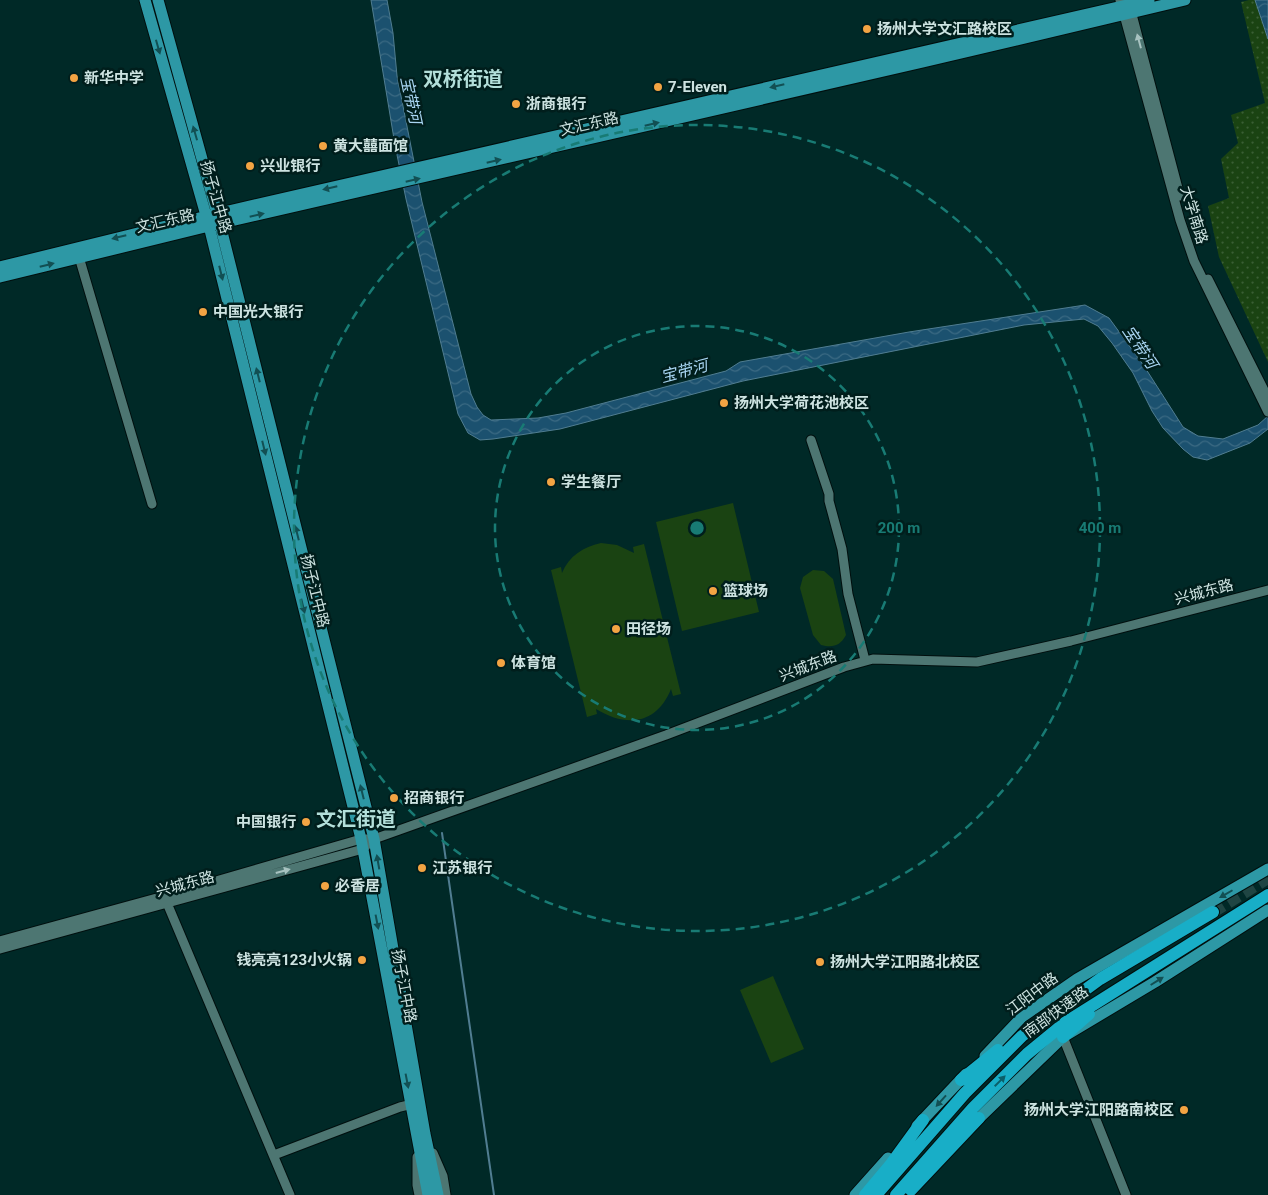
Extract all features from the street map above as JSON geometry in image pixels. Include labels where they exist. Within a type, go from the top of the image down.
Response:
[{"type":"highway","name":"南部快速路","points":[[896,1195],[973,1108],[1027,1054],[1066,1022],[1268,895]]},
{"type":"highway","name":"南部快速路","points":[[876,1195],[965,1093],[1022,1036],[1100,979],[1213,912]]},
{"type":"highway","points":[[1063,1037],[1097,1007],[1186,950],[1208,932]]},
{"type":"highway","points":[[961,1080],[1016,1035],[1071,994],[1100,979]]},
{"type":"highway","points":[[906,1195],[978,1118]]},
{"type":"highway","points":[[865,1195],[891,1164],[923,1120]]},
{"type":"main road","name":"扬子江中路","points":[[144,0],[213,220],[362,844],[416,1103]]},
{"type":"main road","name":"扬子江中路","points":[[158,0],[213,220],[374,840],[416,1103],[428,1195]]},
{"type":"main road","name":"文汇东路","points":[[0,267],[445,167],[1148,0]]},
{"type":"main road","name":"文汇东路","points":[[1126,6],[1185,0]]},
{"type":"main road","name":"文汇东路","points":[[0,277],[213,220]]},
{"type":"main road","name":"江阳中路","points":[[855,1195],[923,1120],[1022,1017],[1077,979],[1268,869]]},
{"type":"main road","points":[[911,1195],[978,1118],[1063,1037],[1155,982],[1268,910]]},
{"type":"main road","name":"扬子江中路","points":[[421,1136],[438,1195]]},
{"type":"street","name":"大学南路","points":[[1126,6],[1199,260],[1268,398]]},
{"type":"street","name":"大学南路","points":[[1126,6],[1180,220],[1194,261],[1267,411]]},
{"type":"street","points":[[79,257],[152,504]]},
{"type":"street","points":[[811,440],[829,494],[828,501],[842,549],[848,594],[865,660]]},
{"type":"street","name":"兴城东路","points":[[0,949],[167,903],[374,840],[666,735],[865,660],[977,662],[1070,641],[1268,590]]},
{"type":"street","name":"兴城东路","points":[[0,941],[343,846],[362,844]]},
{"type":"street","points":[[167,903],[290,1195]]},
{"type":"street","points":[[1063,1037],[1126,1195]]},
{"type":"street","points":[[274,1155],[416,1103]]},
{"type":"street","points":[[419,1195],[417,1185],[421,1136]]},
{"type":"street","points":[[421,1136],[443,1176],[446,1195]]},
{"type":"green space","points":[[1268,0],[1268,362],[1219,257],[1208,206],[1229,198],[1221,159],[1238,143],[1231,115],[1265,103],[1241,2]]},
{"type":"green space","points":[[733,503],[759,612],[682,631],[656,522]]},
{"type":"green space","name":"田径场","points":[[601,543],[617,545],[634,553],[633,547],[644,544],[681,694],[673,696],[671,689],[658,710],[640,719],[619,719],[596,709],[597,714],[587,717],[551,570],[561,567],[562,573],[577,553]]},
{"type":"green space","points":[[813,570],[824,571],[833,579],[846,635],[836,645],[821,645],[813,635],[800,588],[803,577]]},
{"type":"green space","points":[[773,976],[804,1049],[771,1063],[740,990]]},
{"type":"water","points":[[371,0],[387,0],[393,33],[397,76],[422,202],[471,394],[483,415],[491,420],[538,418],[566,413],[726,371],[740,362],[909,332],[1085,305],[1109,318],[1144,366],[1183,427],[1198,436],[1223,439],[1258,425],[1268,416],[1268,429],[1250,443],[1207,460],[1193,457],[1163,428],[1152,411],[1133,373],[1112,343],[1098,326],[1084,319],[1024,325],[743,381],[560,429],[480,440],[468,433],[458,414],[406,199]]},
{"type":"water","points":[[1255,0],[1268,0],[1268,39]]},
{"type":"waterway","points":[[442,833],[494,1195]]},
{"type":"tunnel","points":[[1213,912],[1268,878]]},
{"type":"place","name":"扬州大学文汇路校区","points":[[867,29]]},
{"type":"place","name":"新华中学","points":[[74,78]]},
{"type":"place","name":"7-Eleven","points":[[658,87]]},
{"type":"place","name":"浙商银行","points":[[516,104]]},
{"type":"place","name":"黄大囍面馆","points":[[323,146]]},
{"type":"place","name":"兴业银行","points":[[250,166]]},
{"type":"place","name":"中国光大银行","points":[[203,312]]},
{"type":"place","name":"扬州大学荷花池校区","points":[[724,403]]},
{"type":"place","name":"学生餐厅","points":[[551,482]]},
{"type":"place","name":"篮球场","points":[[713,591]]},
{"type":"place","name":"田径场","points":[[616,629]]},
{"type":"place","name":"体育馆","points":[[501,663]]},
{"type":"place","name":"招商银行","points":[[394,798]]},
{"type":"place","name":"中国银行","points":[[306,822]]},
{"type":"place","name":"江苏银行","points":[[422,868]]},
{"type":"place","name":"必香居","points":[[325,886]]},
{"type":"place","name":"钱亮亮123小火锅","points":[[362,960]]},
{"type":"place","name":"扬州大学江阳路北校区","points":[[820,962]]},
{"type":"place","name":"扬州大学江阳路南校区","points":[[1184,1110]]},
{"type":"district","name":"双桥街道","points":[[463,79]]},
{"type":"district","name":"文汇街道","points":[[356,819]]},
{"type":"water label","name":"宝带河","points":[[411,100]]},
{"type":"water label","name":"宝带河","points":[[1140,347]]},
{"type":"water label","name":"宝带河","points":[[684,371]]}]
